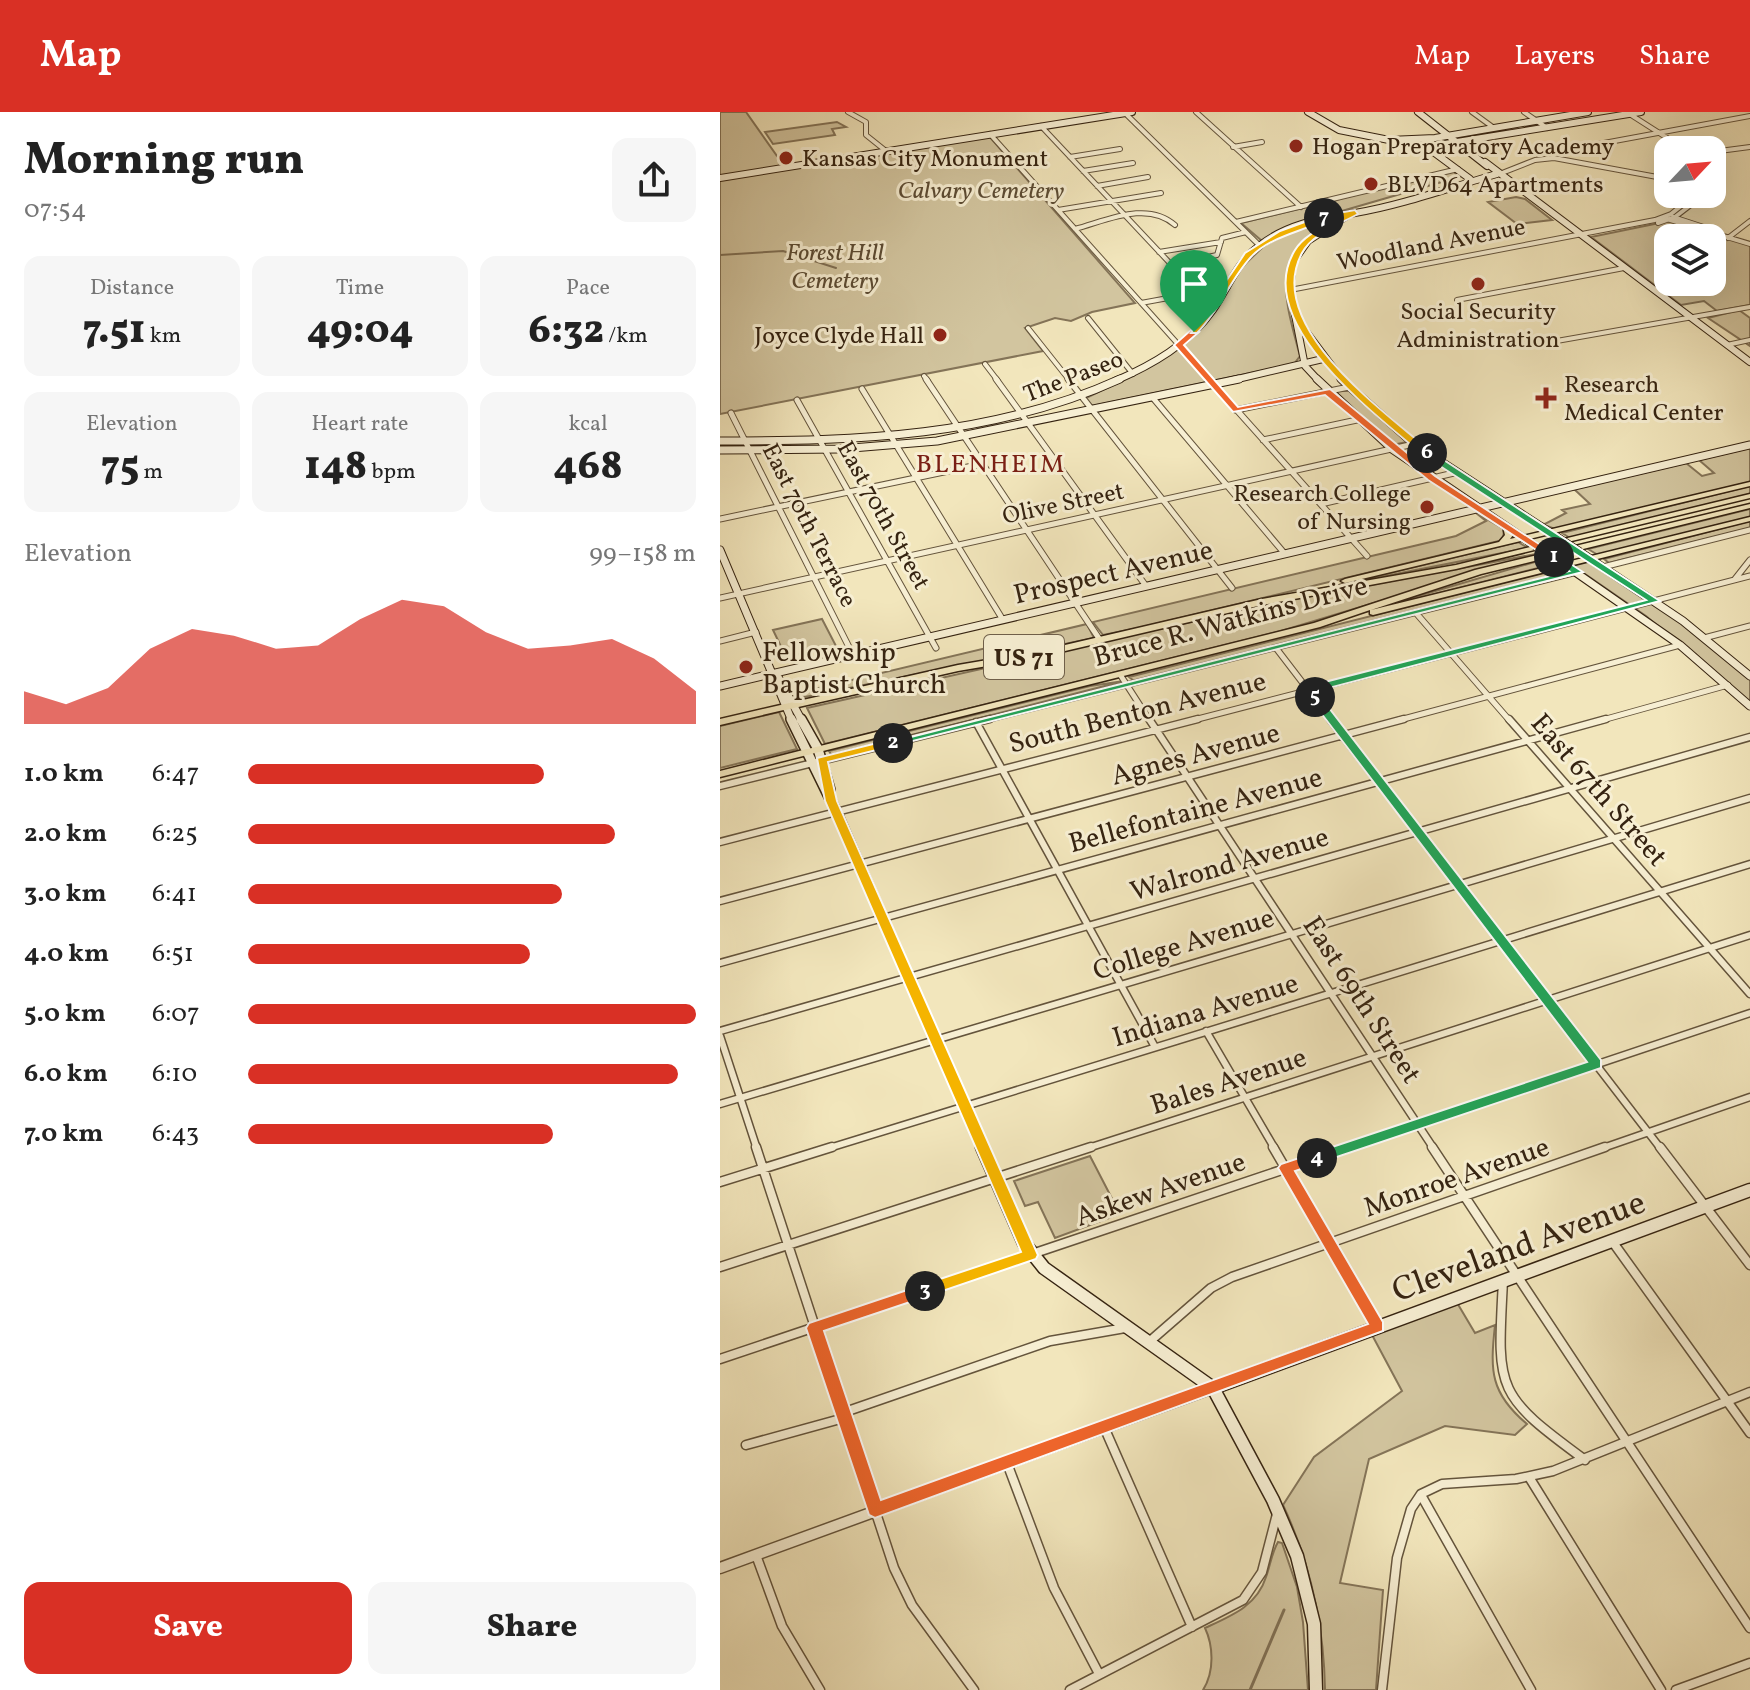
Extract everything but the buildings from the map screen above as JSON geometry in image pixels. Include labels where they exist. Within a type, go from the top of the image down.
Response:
[{"type":"highway","points":[[1262,602],[1525,538],[1553,535],[1750,484]]},
{"type":"highway","name":"Bruce R. Watkins Drive","points":[[720,722],[1262,602],[1456,567],[1750,496]]},
{"type":"highway","name":"Bruce R. Watkins Drive","points":[[720,774],[814,756],[1317,625],[1478,572],[1750,506]]},
{"type":"highway","points":[[1317,625],[1562,562],[1750,519]]},
{"type":"highway","points":[[1501,544],[1509,535],[1507,527]]},
{"type":"main road","points":[[720,178],[1132,112]]},
{"type":"main road","points":[[1308,112],[1331,127],[1426,147],[1641,112]]},
{"type":"main road","points":[[1418,112],[1750,362]]},
{"type":"main road","points":[[1389,140],[1435,138],[1588,112]]},
{"type":"main road","points":[[1426,147],[1435,138]]},
{"type":"main road","points":[[1439,154],[1443,146]]},
{"type":"main road","points":[[1426,147],[1470,179]]},
{"type":"main road","points":[[1499,173],[1527,193]]},
{"type":"main road","name":"The Paseo","points":[[720,441],[892,438],[959,429],[1022,415],[1082,396],[1133,374],[1178,345],[1206,319],[1248,255],[1260,246],[1305,223],[1355,213],[1499,173]]},
{"type":"main road","points":[[1355,213],[1325,228],[1299,250],[1293,262],[1290,290],[1305,366],[1357,420],[1392,449],[1629,607],[1680,645],[1750,706]]},
{"type":"main road","points":[[1296,317],[1329,366],[1414,444],[1454,473],[1655,601],[1750,676]]},
{"type":"main road","points":[[1305,366],[1311,361],[1323,359]]},
{"type":"main road","points":[[1305,366],[1315,369],[1329,366]]},
{"type":"main road","name":"The Paseo","points":[[720,450],[897,446],[1092,411],[1305,366]]},
{"type":"main road","name":"Prospect Avenue","points":[[720,686],[1750,445]]},
{"type":"main road","points":[[720,550],[773,673],[814,756],[1030,1255],[1213,1388],[1278,1511],[1297,1556],[1314,1624],[1316,1690]]},
{"type":"main road","name":"Cleveland Avenue","points":[[1213,1388],[1750,1190]]},
{"type":"street","points":[[848,112],[866,122],[866,135],[886,151]]},
{"type":"street","points":[[1196,112],[1301,207]]},
{"type":"street","points":[[1472,112],[1494,128]]},
{"type":"street","points":[[1524,112],[1547,128]]},
{"type":"street","points":[[1125,113],[1260,246]]},
{"type":"street","points":[[1628,113],[1667,136]]},
{"type":"street","points":[[1539,155],[1750,116]]},
{"type":"street","points":[[1041,126],[1198,293]]},
{"type":"street","points":[[1660,132],[1666,136]]},
{"type":"street","points":[[990,134],[1367,556]]},
{"type":"street","points":[[1233,147],[1262,142]]},
{"type":"street","points":[[1726,150],[1750,147]]},
{"type":"street","points":[[1070,157],[1120,149]]},
{"type":"street","points":[[1499,173],[1531,161],[1554,158],[1654,176]]},
{"type":"street","points":[[1083,171],[1133,163]]},
{"type":"street","points":[[1236,222],[1458,169]]},
{"type":"street","points":[[1097,186],[1148,177]]},
{"type":"street","points":[[1058,210],[1161,193]]},
{"type":"street","points":[[1667,217],[1678,208]]},
{"type":"street","points":[[1675,217],[1687,208]]},
{"type":"street","points":[[1075,229],[1125,216],[1158,215],[1175,225]]},
{"type":"street","points":[[1667,217],[1675,217],[1730,237]]},
{"type":"street","points":[[1667,217],[1750,242]]},
{"type":"street","name":"Woodland Avenue","points":[[1290,290],[1580,234],[1616,231],[1667,217]]},
{"type":"street","points":[[1730,237],[1750,221]]},
{"type":"street","points":[[1171,265],[1219,253],[1221,242],[1227,236],[1248,234]]},
{"type":"street","points":[[1248,234],[1248,255]]},
{"type":"street","points":[[1159,252],[1221,242]]},
{"type":"street","points":[[1457,300],[1624,268]]},
{"type":"street","points":[[1141,303],[1228,287]]},
{"type":"street","points":[[1534,345],[1687,315],[1750,307]]},
{"type":"street","points":[[1088,318],[1133,374]]},
{"type":"street","points":[[1028,328],[1232,588]]},
{"type":"street","points":[[1727,345],[1750,340]]},
{"type":"street","points":[[985,364],[1146,586]]},
{"type":"street","points":[[924,376],[1100,640]]},
{"type":"street","points":[[1236,410],[1349,387]]},
{"type":"street","points":[[862,389],[1003,620]]},
{"type":"street","points":[[1153,398],[1285,554]]},
{"type":"street","name":"East 70th Street","points":[[797,400],[936,648]]},
{"type":"street","name":"East 70th Terrace","points":[[731,413],[853,655]]},
{"type":"street","points":[[1263,440],[1357,420]]},
{"type":"street","name":"Olive Street","points":[[720,598],[1414,444]]},
{"type":"street","points":[[720,519],[982,464]]},
{"type":"street","points":[[1321,504],[1454,473]]},
{"type":"street","points":[[1603,567],[1750,530]]},
{"type":"street","points":[[1735,580],[1750,560]]},
{"type":"street","points":[[720,786],[814,756],[976,722],[1577,572]]},
{"type":"street","name":"South Benton Avenue","points":[[720,842],[834,806],[1158,729],[1750,576]]},
{"type":"street","name":"East 67th Street","points":[[1416,613],[1750,994]]},
{"type":"street","points":[[1704,638],[1750,626]]},
{"type":"street","points":[[720,641],[756,632]]},
{"type":"street","name":"Agnes Avenue","points":[[720,901],[1680,645]]},
{"type":"street","points":[[1276,648],[1750,1265]]},
{"type":"street","name":"East 69th Street","points":[[1121,676],[1130,684],[1750,1628]]},
{"type":"street","name":"Bellefontaine Avenue","points":[[720,963],[1728,685]]},
{"type":"street","points":[[976,722],[1155,1047]]},
{"type":"street","name":"Walrond Avenue","points":[[720,1034],[1750,737]]},
{"type":"street","name":"College Avenue","points":[[720,1104],[1750,798]]},
{"type":"street","name":"Indiana Avenue","points":[[720,1182],[1750,864]]},
{"type":"street","name":"Bales Avenue","points":[[720,1267],[1750,935]]},
{"type":"street","name":"Askew Avenue","points":[[720,1359],[1750,1013]]},
{"type":"street","points":[[1206,1031],[1378,1327]]},
{"type":"street","points":[[720,1034],[894,1568],[912,1605],[974,1690]]},
{"type":"street","name":"Monroe Avenue","points":[[1149,1342],[1220,1283],[1750,1097]]},
{"type":"street","points":[[1612,1241],[1750,1433]]},
{"type":"street","points":[[1503,1281],[1498,1365],[1503,1387],[1523,1416],[1585,1460]]},
{"type":"street","points":[[746,1445],[843,1416],[1050,1341],[1129,1328]]},
{"type":"street","name":"Cleveland Avenue","points":[[720,1568],[1213,1388]]},
{"type":"street","points":[[1382,1690],[1384,1634],[1403,1542],[1412,1509],[1421,1495],[1446,1482],[1529,1477],[1585,1460],[1750,1392]]},
{"type":"street","points":[[1104,1427],[1192,1627]]},
{"type":"street","points":[[1007,1463],[1054,1588],[1098,1672]]},
{"type":"street","points":[[1529,1477],[1661,1690]]},
{"type":"street","points":[[1421,1495],[1531,1690]]},
{"type":"street","points":[[1070,1690],[1098,1672],[1226,1613],[1252,1593],[1268,1559],[1278,1511]]},
{"type":"street","points":[[756,1555],[768,1598],[792,1650],[820,1690]]},
{"type":"street","points":[[1676,1690],[1750,1663]]},
{"type":"green space","points":[[720,112],[746,112],[784,166],[720,176]]},
{"type":"green space","points":[[837,122],[846,127],[832,129],[835,135],[773,144],[765,132]]},
{"type":"green space","name":"Forest Hill Cemetery","points":[[989,136],[1135,303],[1092,312],[1071,321],[1055,318],[1025,328],[1043,351],[720,414],[720,179]]},
{"type":"green space","points":[[1453,171],[1459,177],[1311,220],[1262,241],[1241,223]]},
{"type":"green space","points":[[1516,197],[1525,199],[1552,220],[1517,224],[1488,202]]},
{"type":"green space","points":[[1342,215],[1318,228],[1292,258],[1286,292],[1300,356],[1294,364],[1092,406],[1086,398],[1140,372],[1208,321],[1241,268],[1265,245],[1294,230]]},
{"type":"green space","points":[[1654,224],[1654,285],[1591,237]]},
{"type":"green space","points":[[1726,237],[1750,244],[1750,305],[1717,311],[1704,301],[1681,305],[1669,296],[1726,296]]},
{"type":"green space","points":[[1739,310],[1750,318],[1750,346],[1708,318]]},
{"type":"green space","points":[[1336,391],[1349,391],[1407,442],[1392,445],[1344,405]]},
{"type":"green space","points":[[1750,448],[1750,482],[1555,529],[1539,523],[1545,524],[1566,513],[1562,510],[1590,504],[1574,489],[1686,463],[1702,476],[1714,473],[1699,460]]},
{"type":"green space","points":[[1750,486],[1750,494],[1570,538],[1562,533]]},
{"type":"green space","points":[[1750,509],[1750,517],[1598,555],[1588,549]]},
{"type":"green space","points":[[1476,513],[1504,529],[1503,540],[1103,635],[1093,622],[1456,536],[1486,521]]},
{"type":"green space","points":[[1750,521],[1750,528],[1609,563],[1604,559]]},
{"type":"green space","points":[[1518,542],[1528,548],[1335,586]]},
{"type":"green space","points":[[1536,554],[1281,631],[825,744],[807,708],[1284,601]]},
{"type":"green space","points":[[1545,559],[1554,564],[1360,613]]},
{"type":"green space","points":[[1590,560],[1670,614],[1750,679],[1750,703],[1646,616],[1572,565]]},
{"type":"green space","points":[[1558,569],[1567,573],[1134,681],[1129,677]]},
{"type":"green space","points":[[822,619],[836,646],[786,657],[773,630]]},
{"type":"green space","points":[[1087,624],[1094,638],[805,697],[797,693]]},
{"type":"green space","points":[[1124,681],[832,756],[829,751],[1090,686]]},
{"type":"green space","points":[[779,712],[797,749],[720,768],[720,726]]},
{"type":"green space","points":[[1090,1156],[1120,1214],[1055,1238],[1038,1202],[1025,1206],[1014,1181]]},
{"type":"green space","points":[[1456,1301],[1475,1333],[1495,1325],[1495,1380],[1506,1402],[1527,1424],[1515,1435],[1445,1426],[1369,1459],[1340,1583],[1383,1590],[1376,1690],[1325,1690],[1322,1642],[1314,1595],[1283,1505],[1314,1457],[1402,1391],[1371,1333]]},
{"type":"green space","points":[[1278,1542],[1282,1543],[1297,1587],[1308,1690],[1203,1690],[1210,1675],[1212,1658],[1205,1628],[1242,1609],[1256,1596]]},
{"type":"waterway","points":[[720,255],[783,251],[836,268]]},
{"type":"waterway","points":[[1250,1690],[1284,1610]]},
{"type":"place","name":"Hogan Preparatory Academy","points":[[1296,146]]},
{"type":"place","name":"Kansas City Monument","points":[[786,158]]},
{"type":"place","name":"BLVD64 Apartments","points":[[1371,184]]},
{"type":"place","name":"Social Security Administration","points":[[1478,284]]},
{"type":"place","name":"Joyce Clyde Hall","points":[[940,335]]},
{"type":"place","name":"Research Medical Center","points":[[1546,398]]},
{"type":"place","name":"Research College of Nursing","points":[[1427,507]]},
{"type":"place","name":"Fellowship Baptist Church","points":[[746,667]]},
{"type":"district","name":"BLENHEIM","points":[[991,463]]},
{"type":"route","points":[[1340,213],[1355,213],[1317,233],[1299,250],[1293,262],[1290,290],[1296,317],[1323,359],[1385,421],[1438,462],[1655,601],[1309,690],[1596,1064],[1286,1168],[1378,1327],[875,1510],[814,1328],[1030,1255],[831,801],[822,760],[1577,572],[1432,478],[1357,420],[1327,391],[1236,410],[1178,345],[1194,332],[1248,255],[1260,246],[1305,223],[1340,213]]},
{"type":"park label","name":"Calvary Cemetery","points":[[981,190]]}]
